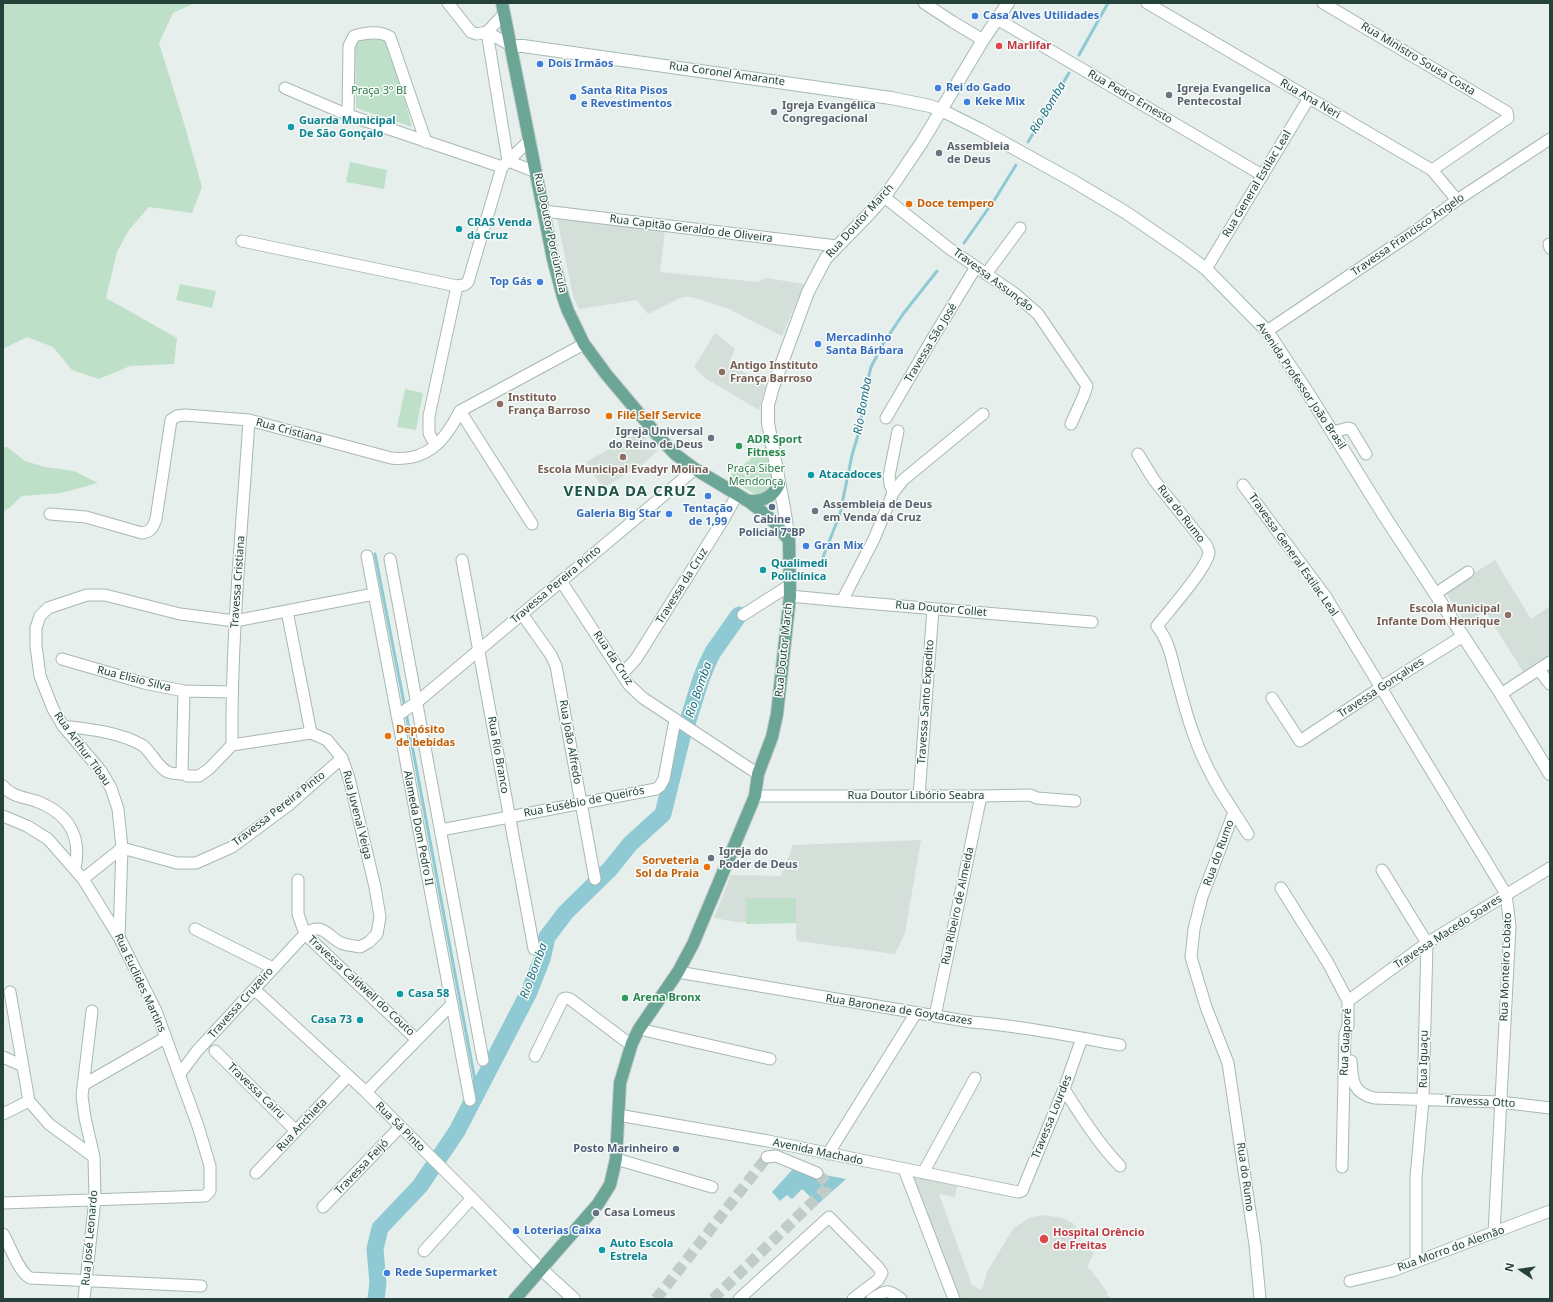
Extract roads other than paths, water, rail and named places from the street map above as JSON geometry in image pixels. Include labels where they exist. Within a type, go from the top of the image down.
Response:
[{"type":"main road","name":"Rua Doutor March","points":[[515,1299],[542,1270],[598,1204],[610,1185],[616,1159],[620,1084],[631,1045],[639,1029],[678,972],[693,944],[755,796],[758,774],[772,737],[777,714],[790,590],[789,540],[768,422],[768,405],[773,386],[808,292],[826,258],[885,196],[922,142],[983,40],[1008,3]]},
{"type":"main road","name":"Rua Doutor Porciúncula","points":[[503,9],[512,46],[536,172],[563,297],[584,344],[606,374],[675,454],[695,469],[742,498],[769,517],[789,540]]},
{"type":"main road","name":"Rua Coronel Amarante","points":[[512,46],[523,46],[891,98],[930,106],[941,110]]},
{"type":"main road","name":"Avenida Professor João Brasil","points":[[941,110],[1073,181],[1125,212],[1206,269],[1267,331],[1333,432],[1385,517],[1501,694],[1550,774]]},
{"type":"main road","points":[[742,498],[755,502],[764,499],[774,492],[779,484]]},
{"type":"main road","points":[[542,1270],[574,1299]]},
{"type":"street","points":[[448,3],[471,32],[477,34],[487,32],[512,46]]},
{"type":"street","points":[[924,3],[983,40]]},
{"type":"street","name":"Rua Ana Neri","points":[[1147,3],[1432,170],[1457,200]]},
{"type":"street","name":"Rua Ministro Sousa Costa","points":[[1323,3],[1507,112],[1508,118],[1432,170]]},
{"type":"street","points":[[242,241],[457,286],[464,285],[468,282],[505,164],[487,32],[503,9]]},
{"type":"street","name":"Rua Pedro Ernesto","points":[[997,19],[1262,175]]},
{"type":"street","points":[[348,115],[350,41],[354,36],[366,33],[386,34],[390,37],[426,142]]},
{"type":"street","points":[[285,88],[348,115],[426,142],[536,172]]},
{"type":"street","name":"Rua General Estilac Leal","points":[[1206,269],[1309,98]]},
{"type":"street","name":"Travessa Francisco Ângelo","points":[[1267,331],[1417,230],[1457,200],[1550,139]]},
{"type":"street","points":[[505,164],[530,140]]},
{"type":"street","name":"Travessa Assunção","points":[[885,196],[976,267],[1014,292],[1038,314],[1087,386],[1072,424]]},
{"type":"street","name":"Rua Capitão Geraldo de Oliveira","points":[[544,211],[837,246]]},
{"type":"street","points":[[986,274],[1020,228]]},
{"type":"street","name":"Travessa São José","points":[[886,418],[976,267]]},
{"type":"street","points":[[432,439],[429,433],[429,416],[457,286]]},
{"type":"street","points":[[532,524],[460,411],[584,344]]},
{"type":"street","name":"Rua Cristiana","points":[[50,514],[86,517],[142,533],[148,532],[152,528],[156,519],[171,420],[177,416],[185,415],[249,420],[391,458],[403,459],[419,456],[439,444],[452,426],[460,411]]},
{"type":"street","points":[[842,601],[874,539],[894,493],[903,480],[983,414]]},
{"type":"street","name":"Travessa Cristiana","points":[[232,745],[232,692],[235,621],[249,420]]},
{"type":"street","points":[[1333,432],[1348,428],[1351,429],[1366,454]]},
{"type":"street","points":[[894,493],[890,484],[889,476],[898,431]]},
{"type":"street","name":"Rua do Rumo","points":[[1138,454],[1154,480],[1202,540],[1209,552],[1207,559],[1199,572],[1157,626],[1166,640],[1191,728],[1198,745],[1215,782],[1234,812],[1202,897],[1194,929],[1191,957],[1206,1007],[1228,1063],[1255,1245],[1260,1299]]},
{"type":"street","name":"Travessa Pereira Pinto","points":[[414,704],[695,469]]},
{"type":"street","name":"Travessa General Estilac Leal","points":[[1243,485],[1326,597],[1380,688]]},
{"type":"street","name":"Travessa da Cruz","points":[[622,674],[636,659],[723,520],[742,498]]},
{"type":"street","name":"Alameda Dom Pedro II","points":[[367,556],[399,715],[470,1100]]},
{"type":"street","name":"Alameda Dom Pedro II","points":[[390,560],[414,704],[441,830],[483,1060]]},
{"type":"street","name":"Rua Rio Branco","points":[[462,560],[534,949]]},
{"type":"street","points":[[1435,594],[1468,572]]},
{"type":"street","name":"Rua da Cruz","points":[[561,581],[629,685],[643,698],[758,774]]},
{"type":"street","points":[[743,615],[790,590]]},
{"type":"street","name":"Rua Doutor Collet","points":[[790,590],[842,601],[1092,622]]},
{"type":"street","name":"Rua Arthur Tibau","points":[[119,937],[122,848],[118,808],[111,788],[101,771],[63,726],[53,709],[40,676],[36,646],[36,628],[40,616],[48,608],[87,595],[105,595],[180,614],[235,621],[374,594]]},
{"type":"street","name":"Travessa Santo Expedito","points":[[919,796],[933,609]]},
{"type":"street","points":[[63,726],[107,733],[127,738],[143,746],[164,769],[169,772],[189,776],[199,776],[209,769],[232,745],[311,733],[287,610]]},
{"type":"street","name":"Rua João Alfredo","points":[[522,614],[554,659],[595,879]]},
{"type":"street","name":"Travessa Gonçalves","points":[[1272,698],[1300,741],[1380,688],[1463,636]]},
{"type":"street","name":"Rua Elisio Silva","points":[[62,659],[144,683],[184,690],[232,692]]},
{"type":"street","points":[[1501,694],[1550,662]]},
{"type":"street","points":[[1539,670],[1550,684]]},
{"type":"street","name":"Rua Monteiro Lobato","points":[[1380,688],[1506,894],[1510,926],[1494,1234]]},
{"type":"street","points":[[184,690],[182,760],[184,774]]},
{"type":"street","points":[[399,715],[414,704]]},
{"type":"street","name":"Rua Eusébio de Queirós","points":[[441,830],[656,789],[660,786],[664,779],[683,725]]},
{"type":"street","name":"Rua Juvenal Veiga","points":[[305,934],[312,929],[319,928],[340,942],[360,947],[369,942],[377,934],[380,918],[375,887],[356,807],[349,778],[342,758],[327,740],[311,733]]},
{"type":"street","name":"Travessa Pereira Pinto","points":[[122,848],[177,862],[196,863],[232,847],[290,804],[342,758]]},
{"type":"street","points":[[3,786],[14,795],[37,802],[48,808],[59,815],[70,826],[75,836],[77,850],[75,868]]},
{"type":"street","name":"Rua Doutor Libório Seabra","points":[[755,796],[981,796],[1030,794],[1037,798],[1076,801]]},
{"type":"street","name":"Rua Ribeiro de Almeida","points":[[936,1016],[981,796]]},
{"type":"street","points":[[1234,812],[1248,834]]},
{"type":"street","name":"Rua Euclides Martins","points":[[3,816],[27,826],[48,839],[75,868],[83,879],[119,937],[156,1011],[198,1126],[210,1166],[210,1191],[204,1196],[95,1199]]},
{"type":"street","points":[[83,879],[122,848]]},
{"type":"street","name":"Travessa Macedo Soares","points":[[1348,1000],[1427,943],[1550,868]]},
{"type":"street","points":[[1382,870],[1427,943]]},
{"type":"street","points":[[298,880],[298,914],[305,934]]},
{"type":"street","name":"Rua Guaporé","points":[[1281,888],[1328,963],[1348,1000],[1348,1026],[1345,1034],[1342,1167]]},
{"type":"street","points":[[195,929],[273,968]]},
{"type":"street","name":"Travessa Cruzeiro","points":[[179,1075],[197,1051],[305,934]]},
{"type":"street","name":"Travessa Caldwell do Couto","points":[[305,934],[416,1039]]},
{"type":"street","name":"Rua Iguaçu","points":[[1416,1261],[1416,1177],[1423,1100],[1427,943]]},
{"type":"street","name":"Rua Baroneza de Goytacazes","points":[[678,972],[916,1013],[971,1022],[1025,1028],[1120,1045]]},
{"type":"street","name":"Rua Sá Pinto","points":[[254,988],[366,1092],[542,1270]]},
{"type":"street","points":[[10,992],[29,1100],[49,1124],[94,1157]]},
{"type":"street","points":[[534,1056],[563,999],[566,998],[570,999],[631,1045]]},
{"type":"street","points":[[366,1092],[416,1039],[452,1004]]},
{"type":"street","name":"Rua José Leonardo","points":[[84,1299],[95,1199],[94,1157],[85,1118],[82,1096],[92,1011]]},
{"type":"street","points":[[828,1154],[916,1013]]},
{"type":"street","name":"Travessa Otto","points":[[1348,1026],[1351,1034],[1352,1072],[1354,1082],[1357,1089],[1363,1095],[1374,1098],[1500,1102],[1550,1108]]},
{"type":"street","points":[[639,1029],[770,1059]]},
{"type":"street","points":[[83,1085],[165,1038]]},
{"type":"street","name":"Travessa Lourdes","points":[[1018,1192],[1022,1191],[1064,1089],[1082,1038]]},
{"type":"street","name":"Travessa Cairu","points":[[215,1051],[296,1131]]},
{"type":"street","points":[[3,1057],[23,1066]]},
{"type":"street","name":"Rua Anchieta","points":[[256,1173],[348,1076]]},
{"type":"street","points":[[923,1173],[975,1078]]},
{"type":"street","points":[[1064,1089],[1104,1150],[1120,1166]]},
{"type":"street","points":[[3,1114],[29,1100]]},
{"type":"street","name":"Avenida Machado","points":[[618,1114],[768,1141],[1018,1192]]},
{"type":"street","name":"Travessa Feijó","points":[[323,1207],[400,1127]]},
{"type":"street","points":[[767,1157],[776,1156],[817,1173]]},
{"type":"street","points":[[616,1159],[712,1187]]},
{"type":"street","points":[[904,1169],[954,1299]]},
{"type":"street","points":[[424,1251],[472,1198]]},
{"type":"street","points":[[3,1203],[95,1199]]},
{"type":"street","name":"Rua Morro do Alemão","points":[[1350,1281],[1392,1271],[1416,1261],[1494,1234],[1550,1211]]},
{"type":"street","points":[[739,1299],[829,1217],[878,1267],[882,1273],[878,1280],[853,1299]]},
{"type":"street","points":[[3,1234],[10,1245],[22,1271],[30,1278],[201,1286]]},
{"type":"street","points":[[872,1299],[882,1292],[892,1292],[901,1299]]},
{"type":"water","points":[[793,1169],[846,1179],[818,1204],[802,1189],[792,1199],[787,1195],[780,1201],[772,1192]]},
{"type":"waterway","name":"Rio Bomba","points":[[1079,55],[1108,3]]},
{"type":"waterway","name":"Rio Bomba","points":[[1028,142],[1069,73]]},
{"type":"waterway","name":"Rio Bomba","points":[[964,243],[995,199],[1016,165]]},
{"type":"waterway","name":"Rio Bomba","points":[[823,557],[840,514],[852,455],[861,425],[863,399],[871,367],[883,344],[903,314],[937,271]]},
{"type":"waterway","points":[[375,554],[405,708]]},
{"type":"waterway","name":"Rio Bomba","points":[[376,1299],[378,1283],[375,1249],[380,1228],[420,1186],[457,1131],[529,992],[542,959],[547,937],[566,912],[610,869],[630,844],[663,814],[683,733],[701,679],[713,652],[739,615]]},
{"type":"waterway","points":[[406,713],[477,1091]]},
{"type":"tunnel","points":[[656,1299],[767,1157]]},
{"type":"tunnel","points":[[713,1299],[826,1189],[827,1183],[817,1173]]},
{"type":"place","name":"Casa Alves Utilidades","points":[[975,16]]},
{"type":"place","name":"Marlifar","points":[[999,46]]},
{"type":"place","name":"Dois Irmãos","points":[[540,64]]},
{"type":"place","name":"Rei do Gado","points":[[938,88]]},
{"type":"place","name":"Igreja Evangelica Pentecostal","points":[[1169,95]]},
{"type":"place","name":"Santa Rita Pisos e Revestimentos","points":[[573,97]]},
{"type":"place","name":"Keke Mix","points":[[967,102]]},
{"type":"place","name":"Igreja Evangélica Congregacional","points":[[774,112]]},
{"type":"place","name":"Guarda Municipal De São Gonçalo","points":[[291,127]]},
{"type":"place","name":"Assembleia de Deus","points":[[939,153]]},
{"type":"place","name":"Doce tempero","points":[[909,204]]},
{"type":"place","name":"CRAS Venda da Cruz","points":[[459,229]]},
{"type":"place","name":"Top Gás","points":[[540,282]]},
{"type":"place","name":"Mercadinho Santa Bárbara","points":[[818,344]]},
{"type":"place","name":"Antigo Instituto França Barroso","points":[[722,372]]},
{"type":"place","name":"Instituto França Barroso","points":[[500,404]]},
{"type":"place","name":"Filé Self Service","points":[[609,416]]},
{"type":"place","name":"Igreja Universal do Reino de Deus","points":[[711,438]]},
{"type":"place","name":"ADR Sport Fitness","points":[[739,446]]},
{"type":"place","name":"Escola Municipal Evadyr Molina","points":[[623,457]]},
{"type":"place","name":"Atacadoces","points":[[811,475]]},
{"type":"place","name":"Tentação de 1,99","points":[[708,496]]},
{"type":"place","name":"Cabine Policial 7ºBP","points":[[772,507]]},
{"type":"place","name":"Assembleia de Deus em Venda da Cruz","points":[[815,511]]},
{"type":"place","name":"Galeria Big Star","points":[[669,514]]},
{"type":"place","name":"Gran Mix","points":[[806,546]]},
{"type":"place","name":"Qualimedi Policlínica","points":[[763,570]]},
{"type":"place","name":"Escola Municipal Infante Dom Henrique","points":[[1508,615]]},
{"type":"place","name":"Depósito de bebidas","points":[[388,736]]},
{"type":"place","name":"Igreja do Poder de Deus","points":[[711,858]]},
{"type":"place","name":"Sorveteria Sol da Praia","points":[[707,867]]},
{"type":"place","name":"Casa 58","points":[[400,994]]},
{"type":"place","name":"Arena Bronx","points":[[625,998]]},
{"type":"place","name":"Casa 73","points":[[360,1020]]},
{"type":"place","name":"Posto Marinheiro","points":[[676,1149]]},
{"type":"place","name":"Casa Lomeus","points":[[596,1213]]},
{"type":"place","name":"Loterias Caixa","points":[[516,1231]]},
{"type":"place","name":"Hospital Orêncio de Freitas","points":[[1044,1239]]},
{"type":"place","name":"Auto Escola Estrela","points":[[602,1250]]},
{"type":"place","name":"Rede Supermarket","points":[[387,1273]]},
{"type":"district","name":"VENDA DA CRUZ","points":[[630,492]]},
{"type":"park label","name":"Praça 3º BI","points":[[379,91]]},
{"type":"park label","name":"Praça Siber Mendonça","points":[[756,475]]}]
